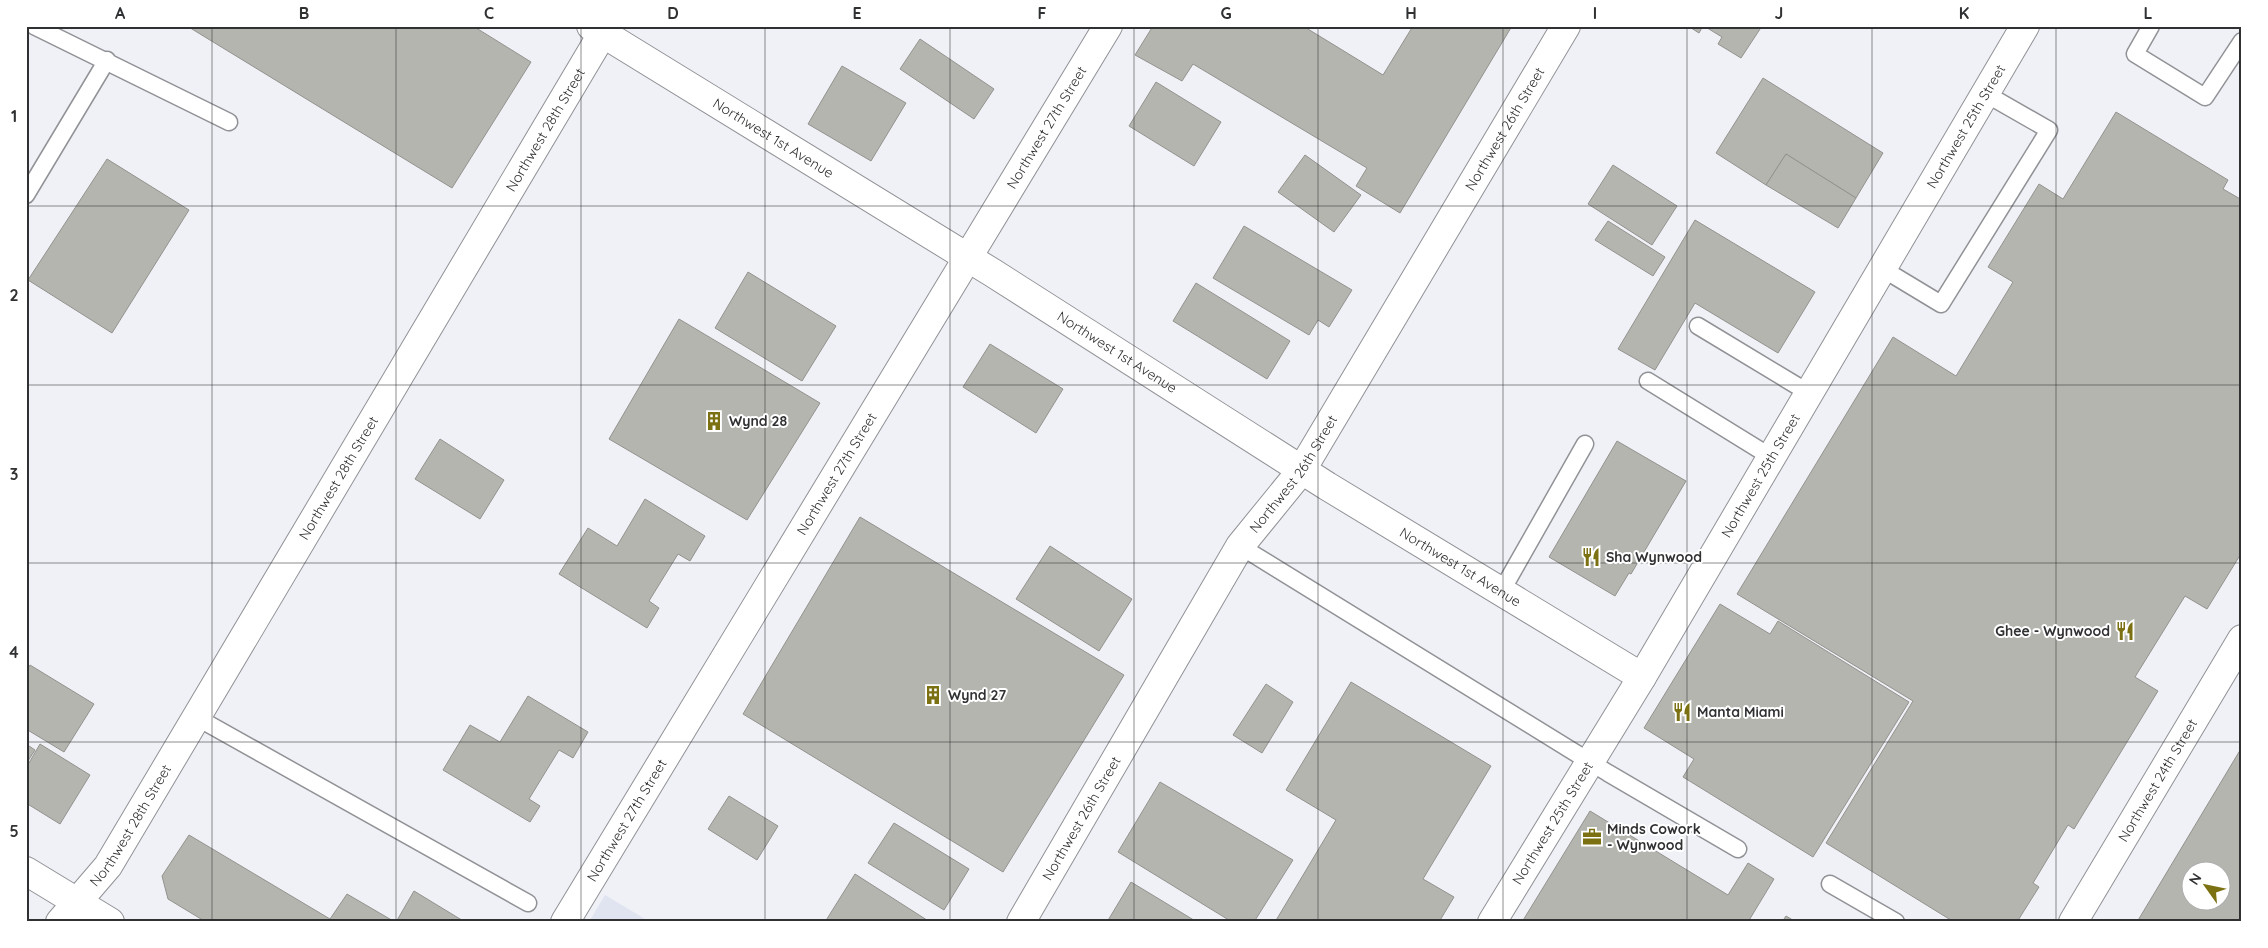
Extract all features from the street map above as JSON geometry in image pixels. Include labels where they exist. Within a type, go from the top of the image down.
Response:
[{"type":"street","name":"Northwest 27th Street","points":[[565,922],[1108,26]]},
{"type":"street","name":"Northwest 26th Street","points":[[1029,919],[1240,546],[1301,470],[1566,26]]},
{"type":"street","name":"Northwest 25th Street","points":[[1492,922],[1642,678],[2026,26]]},
{"type":"street","name":"Northwest 1st Avenue","points":[[600,29],[969,258],[1301,470],[1642,678]]},
{"type":"street","name":"Northwest 28th Street","points":[[69,912],[108,866],[600,29]]},
{"type":"street","name":"Northwest 24th Street","points":[[2073,922],[2242,639]]},
{"type":"street","points":[[26,871],[69,912],[110,922]]},
{"type":"lane","points":[[34,26],[107,60],[229,122]]},
{"type":"lane","points":[[2151,26],[2135,54],[2205,97],[2242,41]]},
{"type":"lane","points":[[26,196],[107,60]]},
{"type":"lane","points":[[1883,269],[1941,304],[2049,130],[1986,94]]},
{"type":"lane","points":[[1698,326],[1809,393]]},
{"type":"lane","points":[[1648,381],[1771,457]]},
{"type":"lane","points":[[1501,592],[1585,444]]},
{"type":"lane","points":[[1240,546],[1590,762],[1738,849]]},
{"type":"lane","points":[[196,717],[528,904]]},
{"type":"lane","points":[[1830,884],[1896,922]]},
{"type":"shaded area","points":[[605,895],[650,922],[589,922]]},
{"type":"building","points":[[187,26],[473,26],[531,62],[452,188]]},
{"type":"building","points":[[1153,26],[1303,26],[1383,75],[1413,26],[1512,26],[1400,213],[1356,186],[1367,168],[1193,64],[1182,81],[1135,55]]},
{"type":"building","points":[[1688,26],[1703,26],[1699,33]]},
{"type":"building","points":[[1704,26],[1762,26],[1741,58],[1718,44],[1722,37]]},
{"type":"building","points":[[920,39],[994,89],[974,119],[900,69]]},
{"type":"building","points":[[842,66],[906,103],[871,161],[808,124]]},
{"type":"building","points":[[1763,78],[1883,153],[1856,198],[1786,154],[1766,185],[1716,153]]},
{"type":"building","points":[[1156,82],[1221,122],[1194,166],[1129,126]]},
{"type":"building","points":[[2116,112],[2228,180],[2223,189],[2242,200],[2242,552],[2207,609],[2185,596],[2135,677],[2158,691],[2074,829],[2068,825],[2033,883],[2039,887],[2017,922],[1954,922],[1826,843],[1913,701],[1737,594],[1893,337],[1956,376],[2013,282],[1988,267],[2039,184],[2063,199]]},
{"type":"building","points":[[1786,154],[1856,198],[1838,228],[1766,185]]},
{"type":"building","points":[[1305,155],[1361,195],[1334,232],[1278,192]]},
{"type":"building","points":[[107,159],[189,210],[112,333],[28,280]]},
{"type":"building","points":[[1613,165],[1677,206],[1652,245],[1588,204]]},
{"type":"building","points":[[1695,220],[1815,292],[1778,353],[1695,303],[1655,370],[1618,349]]},
{"type":"building","points":[[1608,221],[1665,257],[1653,276],[1595,240]]},
{"type":"building","points":[[1244,226],[1352,290],[1329,327],[1318,320],[1309,335],[1213,278]]},
{"type":"building","points":[[748,272],[836,326],[802,381],[715,328]]},
{"type":"building","points":[[1196,283],[1290,341],[1267,379],[1173,321]]},
{"type":"building","name":"Wynd 28","points":[[679,319],[820,403],[747,520],[609,439]]},
{"type":"building","points":[[990,344],[1063,389],[1036,433],[963,387]]},
{"type":"building","points":[[440,439],[504,480],[480,519],[415,479]]},
{"type":"building","points":[[1617,441],[1686,481],[1631,574],[1629,573],[1615,596],[1549,557]]},
{"type":"building","points":[[645,499],[705,536],[690,561],[678,554],[649,601],[659,608],[647,628],[559,574],[588,528],[617,546]]},
{"type":"building","name":"Wynd 27","points":[[860,517],[1124,675],[1003,872],[743,714]]},
{"type":"building","points":[[1050,546],[1132,599],[1099,651],[1016,599]]},
{"type":"building","points":[[1720,604],[1770,634],[1778,621],[1909,702],[1813,857],[1683,777],[1694,759],[1644,728]]},
{"type":"building","points":[[30,665],[94,704],[64,752],[26,729],[26,672]]},
{"type":"building","points":[[1351,682],[1491,766],[1423,879],[1454,897],[1439,922],[1275,922],[1336,820],[1286,790]]},
{"type":"building","points":[[1266,684],[1293,702],[1262,753],[1233,735]]},
{"type":"building","points":[[528,696],[588,732],[573,758],[559,750],[529,799],[540,806],[530,822],[443,770],[470,725],[500,742]]},
{"type":"building","points":[[26,744],[35,750],[26,764]]},
{"type":"building","points":[[40,744],[90,775],[60,824],[26,803],[26,768]]},
{"type":"building","points":[[2242,747],[2242,922],[2137,922]]},
{"type":"building","points":[[1160,782],[1293,860],[1254,922],[1232,922],[1118,852]]},
{"type":"building","points":[[729,796],[778,826],[757,860],[708,829]]},
{"type":"building","points":[[1590,811],[1728,895],[1748,863],[1774,879],[1748,922],[1522,922]]},
{"type":"building","points":[[894,823],[969,869],[944,910],[868,863]]},
{"type":"building","points":[[189,835],[330,919],[347,894],[395,922],[206,922],[168,899],[162,876]]},
{"type":"building","points":[[855,874],[930,922],[825,922]]},
{"type":"building","points":[[1131,882],[1197,922],[1107,922]]},
{"type":"building","points":[[414,891],[465,922],[396,922]]},
{"type":"building","points":[[1786,916],[1796,922],[1782,922]]},
{"type":"place","name":"Wynd 28","points":[[714,421]]},
{"type":"place","name":"Sha Wynwood","points":[[1591,557]]},
{"type":"place","name":"Ghee - Wynwood","points":[[2125,631]]},
{"type":"place","name":"Wynd 27","points":[[933,695]]},
{"type":"place","name":"Manta Miami","points":[[1682,712]]},
{"type":"place","name":"Minds Cowork - Wynwood","points":[[1592,837]]}]
